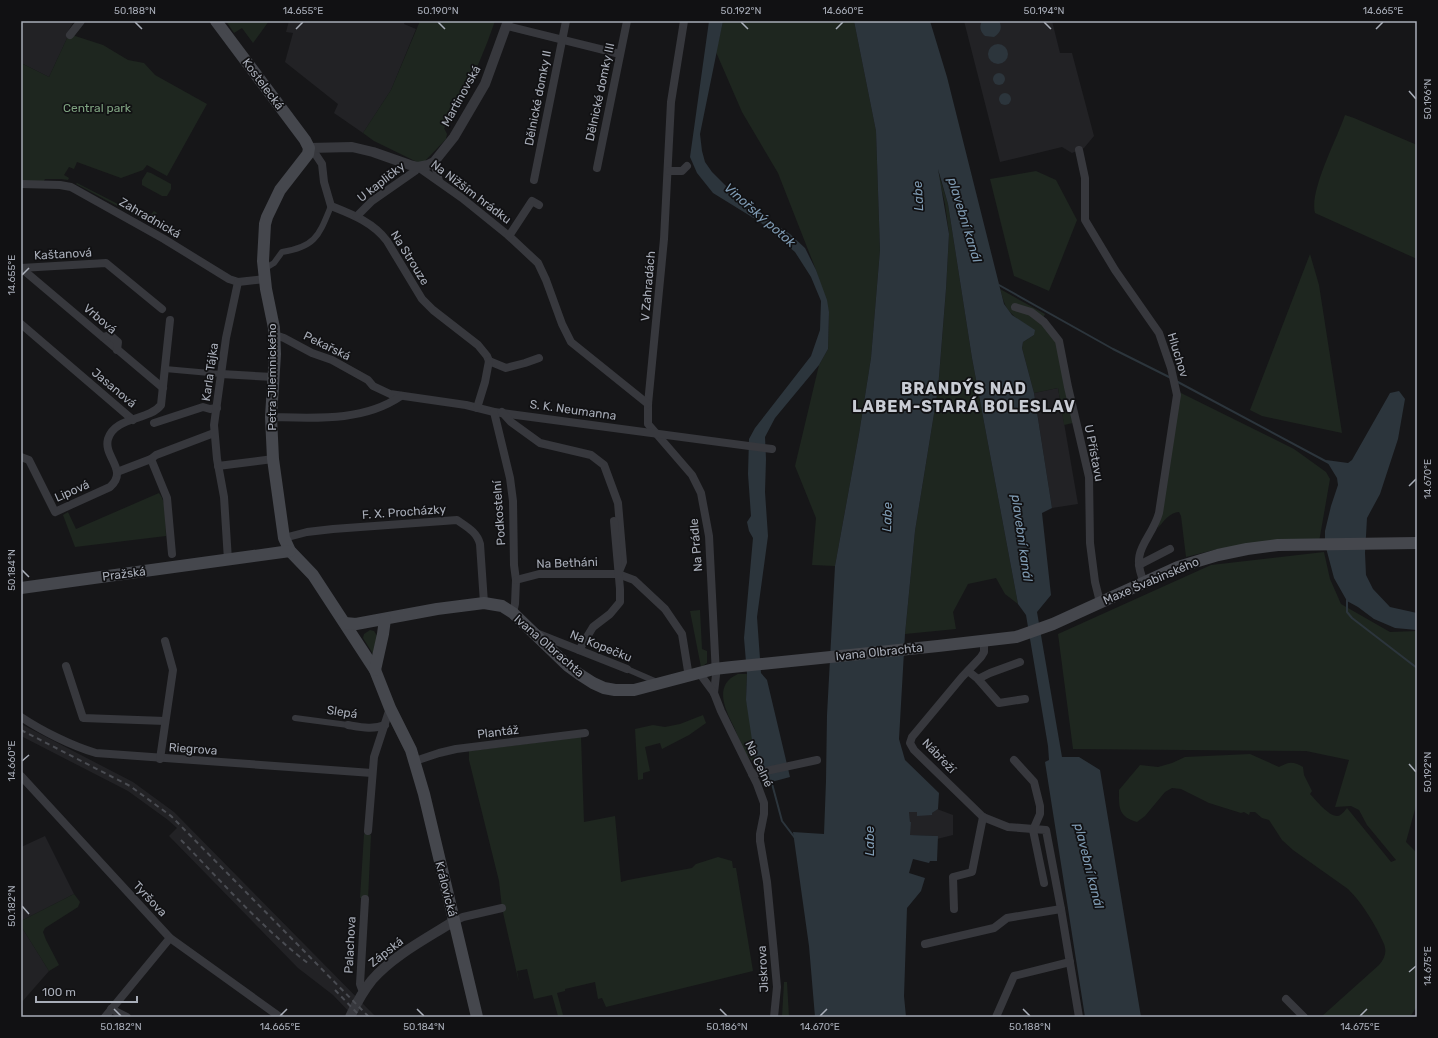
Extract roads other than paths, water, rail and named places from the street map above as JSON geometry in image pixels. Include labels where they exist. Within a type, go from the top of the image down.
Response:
[{"type":"main road","name":"Kostelecká","points":[[216,21],[305,140],[309,148]]},
{"type":"main road","name":"Petra Jilemnického","points":[[290,551],[284,538],[273,455],[271,417],[275,335],[264,274],[265,224],[280,190],[306,158],[309,148]]},
{"type":"main road","name":"Maxe Švabinského","points":[[938,646],[1022,636],[1178,567],[1218,555],[1247,549],[1274,546],[1417,543]]},
{"type":"main road","name":"Pražská","points":[[21,588],[290,551]]},
{"type":"main road","points":[[290,551],[313,575],[345,623]]},
{"type":"main road","name":"Ivana Olbrachta","points":[[345,623],[356,624],[437,609],[484,603],[502,606],[513,613],[568,666],[593,683],[604,688],[615,690],[634,690],[714,669],[938,646]]},
{"type":"main road","points":[[375,670],[385,619]]},
{"type":"main road","name":"Královická","points":[[345,623],[375,670],[390,708],[415,761],[477,1017]]},
{"type":"street","points":[[70,35],[81,21]]},
{"type":"street","name":"Dělnické domky II","points":[[534,180],[566,21]]},
{"type":"street","name":"Dělnické domky III","points":[[597,168],[627,21]]},
{"type":"street","name":"V Zahradách","points":[[648,404],[664,247],[669,171],[671,102],[684,21]]},
{"type":"street","points":[[507,24],[562,41],[620,54]]},
{"type":"street","name":"Martinovská","points":[[434,162],[454,137],[485,84],[507,24]]},
{"type":"street","points":[[309,148],[352,147],[373,152],[410,166],[418,167],[434,162],[439,181]]},
{"type":"street","points":[[238,282],[264,274],[282,252],[292,251],[304,246],[321,231],[330,206],[324,182],[322,164],[309,148]]},
{"type":"street","name":"Hluchov","points":[[1079,150],[1085,178],[1085,220],[1115,270],[1159,333],[1172,370],[1177,395],[1159,513],[1154,526],[1138,555],[1140,574],[1144,582]]},
{"type":"street","points":[[669,171],[682,171],[686,166]]},
{"type":"street","name":"Na Nižším hrádku","points":[[418,167],[462,198],[509,236],[538,263],[546,280],[562,324],[571,342],[648,404]]},
{"type":"street","name":"U kapličky","points":[[358,216],[372,201],[415,171],[418,167]]},
{"type":"street","name":"Zahradnická","points":[[21,184],[60,185],[70,187],[168,241],[229,279],[238,282]]},
{"type":"street","name":"Na Nižším hrádku","points":[[509,236],[532,201],[539,205]]},
{"type":"street","name":"Na Strouze","points":[[330,206],[358,216],[377,230],[387,241],[422,299],[433,310],[478,345],[489,361]]},
{"type":"street","name":"Kaštanová","points":[[21,268],[106,263],[162,309]]},
{"type":"street","name":"Vrbová","points":[[21,268],[163,388]]},
{"type":"street","name":"Karla Tájka","points":[[228,560],[224,497],[214,433],[221,374],[229,324],[238,282]]},
{"type":"street","name":"U Přístavu","points":[[1015,308],[1031,312],[1044,322],[1059,341],[1088,476],[1090,543],[1095,582],[1100,602]]},
{"type":"street","points":[[133,420],[157,410],[161,405],[170,320]]},
{"type":"street","name":"Jasanová","points":[[21,324],[133,420],[122,424],[113,430],[108,439],[108,446],[117,472],[115,483]]},
{"type":"street","name":"Pekařská","points":[[275,335],[284,338],[312,353],[332,360],[368,380],[373,386],[401,396]]},
{"type":"street","points":[[477,408],[485,382],[489,361],[506,368],[539,358]]},
{"type":"street","points":[[165,370],[273,377]]},
{"type":"street","points":[[271,417],[304,418],[353,415],[381,408],[401,396]]},
{"type":"street","name":"S. K. Neumanna","points":[[401,396],[498,412],[772,449]]},
{"type":"street","points":[[648,404],[648,424],[655,434]]},
{"type":"street","points":[[154,423],[203,407],[210,409],[217,408]]},
{"type":"street","points":[[498,412],[540,444],[590,455],[604,465],[618,503],[623,562],[618,574]]},
{"type":"street","name":"Podkostelní","points":[[498,412],[513,501],[514,566],[516,580],[513,613]]},
{"type":"street","points":[[117,472],[151,459],[156,455],[214,433]]},
{"type":"street","name":"Na Prádle","points":[[655,434],[692,475],[701,493],[709,536],[714,669],[716,674],[714,693]]},
{"type":"street","points":[[218,466],[273,455]]},
{"type":"street","name":"Lipová","points":[[21,457],[29,460],[55,512],[110,487],[115,483]]},
{"type":"street","points":[[151,459],[167,498],[172,554]]},
{"type":"street","name":"F. X. Procházky","points":[[284,538],[307,532],[333,528],[457,520],[469,528],[478,537],[480,544],[484,603]]},
{"type":"street","points":[[579,650],[593,627],[610,614],[620,602],[614,521]]},
{"type":"street","points":[[1139,565],[1170,549]]},
{"type":"street","name":"Na Betháni","points":[[516,580],[539,574],[618,574]]},
{"type":"street","points":[[618,574],[634,580],[665,609],[682,634],[694,675]]},
{"type":"street","name":"Na Kopečku","points":[[532,631],[660,683]]},
{"type":"street","points":[[160,759],[173,670],[165,641]]},
{"type":"street","name":"Nábřeží","points":[[984,641],[984,654],[912,737],[910,743],[914,750],[984,817],[1008,827],[1046,830],[1079,1017]]},
{"type":"street","points":[[978,679],[1020,662]]},
{"type":"street","points":[[66,666],[83,718],[165,721]]},
{"type":"street","points":[[968,671],[978,679],[999,703],[1025,699]]},
{"type":"street","name":"Na Celné","points":[[694,675],[714,693],[721,711],[757,784],[764,803],[764,814],[760,834],[760,850],[767,882],[771,920]]},
{"type":"street","points":[[368,831],[374,757],[390,708]]},
{"type":"street","name":"Riegrova","points":[[21,717],[50,734],[88,751],[96,753],[160,759],[372,773]]},
{"type":"street","name":"Slepá","points":[[295,718],[361,727],[378,728],[385,725]]},
{"type":"street","name":"Plantáž","points":[[415,761],[439,752],[456,749],[585,733]]},
{"type":"street","points":[[752,774],[817,760]]},
{"type":"street","points":[[1014,760],[1034,782],[1040,806],[1040,814],[1033,830],[1044,883]]},
{"type":"street","name":"Tyršova","points":[[21,776],[170,938],[280,1017]]},
{"type":"street","points":[[954,909],[953,876],[972,872],[984,817]]},
{"type":"street","name":"Palachova","points":[[363,992],[360,984],[365,899]]},
{"type":"street","points":[[454,921],[463,917],[502,908]]},
{"type":"street","points":[[925,944],[994,928],[1007,918],[1061,909]]},
{"type":"street","name":"Jiskrova","points":[[771,920],[777,987],[773,1017]]},
{"type":"street","name":"Zápská","points":[[350,1017],[363,992],[381,971],[411,948],[454,921]]},
{"type":"street","points":[[105,1017],[170,938]]},
{"type":"street","points":[[996,1017],[1014,976],[1070,962]]},
{"type":"street","points":[[1286,999],[1304,1017]]},
{"type":"street","points":[[112,1009],[127,1017]]},
{"type":"water","name":"Vinořský potok","points":[[709,21],[723,21],[700,134],[705,162],[712,172],[735,195],[790,234],[805,248],[816,270],[827,300],[829,312],[828,349],[819,365],[775,418],[765,437],[765,492],[768,536],[757,617],[761,673],[767,680],[790,777],[764,784],[761,765],[755,760],[746,700],[747,674],[744,638],[753,538],[749,531],[747,522],[751,516],[748,474],[749,439],[755,428],[811,356],[820,330],[821,301],[811,277],[795,252],[760,222],[713,193],[697,173],[690,157]]},
{"type":"water","points":[[854,21],[930,21],[947,77],[1004,304],[1012,315],[1035,330],[1034,335],[1023,342],[1022,348],[1034,393],[1052,508],[1042,513],[1051,595],[1037,612],[1062,757],[1079,757],[1100,770],[1141,1017],[1085,1017],[1045,762],[1049,760],[1048,746],[1026,615],[1018,604],[972,358],[948,204],[938,169],[949,234],[946,289],[938,389],[915,531],[905,634],[899,739],[905,760],[939,793],[938,809],[932,813],[932,815],[917,816],[917,812],[909,812],[911,822],[910,835],[938,836],[937,861],[930,861],[929,863],[913,859],[909,873],[925,878],[921,891],[907,908],[904,996],[906,1017],[815,1017],[809,946],[793,832],[824,834],[827,715],[835,566],[871,358],[880,250],[876,131]]},
{"type":"water","points":[[982,21],[999,21],[1001,28],[998,34],[994,37],[985,36],[980,29]]},
{"type":"water","points":[[994,44],[1002,44],[1008,50],[1008,58],[1002,64],[994,64],[988,58],[988,50]]},
{"type":"water","points":[[997,73],[1001,73],[1005,79],[1001,85],[997,85],[993,81],[993,77]]},
{"type":"water","points":[[1003,93],[1007,93],[1011,99],[1007,105],[1003,105],[999,101],[999,97]]},
{"type":"water","points":[[1399,391],[1405,399],[1398,439],[1380,494],[1367,518],[1365,553],[1366,575],[1373,589],[1390,607],[1417,613],[1417,630],[1395,628],[1374,619],[1347,601],[1334,578],[1325,544],[1325,531],[1338,485],[1337,478],[1326,460],[1348,463],[1352,460],[1390,393]]},
{"type":"waterway","points":[[999,285],[1113,349],[1171,378]]},
{"type":"waterway","points":[[1176,381],[1329,463]]},
{"type":"waterway","points":[[1347,600],[1347,612],[1352,618],[1417,668]]},
{"type":"waterway","points":[[771,780],[782,821],[795,838]]},
{"type":"railway","points":[[21,730],[130,786],[171,816],[369,1017]]},
{"type":"railway","points":[[181,840],[259,920],[309,964]]},
{"type":"railway","points":[[335,990],[360,1016]]},
{"type":"district","name":"BRANDÝS NAD LABEM-STARÁ BOLESLAV","points":[[964,397]]},
{"type":"park label","name":"Central park","points":[[97,108]]},
{"type":"water label","name":"Labe","points":[[918,196]]},
{"type":"water label","name":"plavební kanál","points":[[965,220]]},
{"type":"water label","name":"Labe","points":[[887,517]]},
{"type":"water label","name":"plavební kanál","points":[[1022,538]]},
{"type":"water label","name":"Labe","points":[[869,841]]},
{"type":"water label","name":"plavební kanál","points":[[1089,866]]}]
